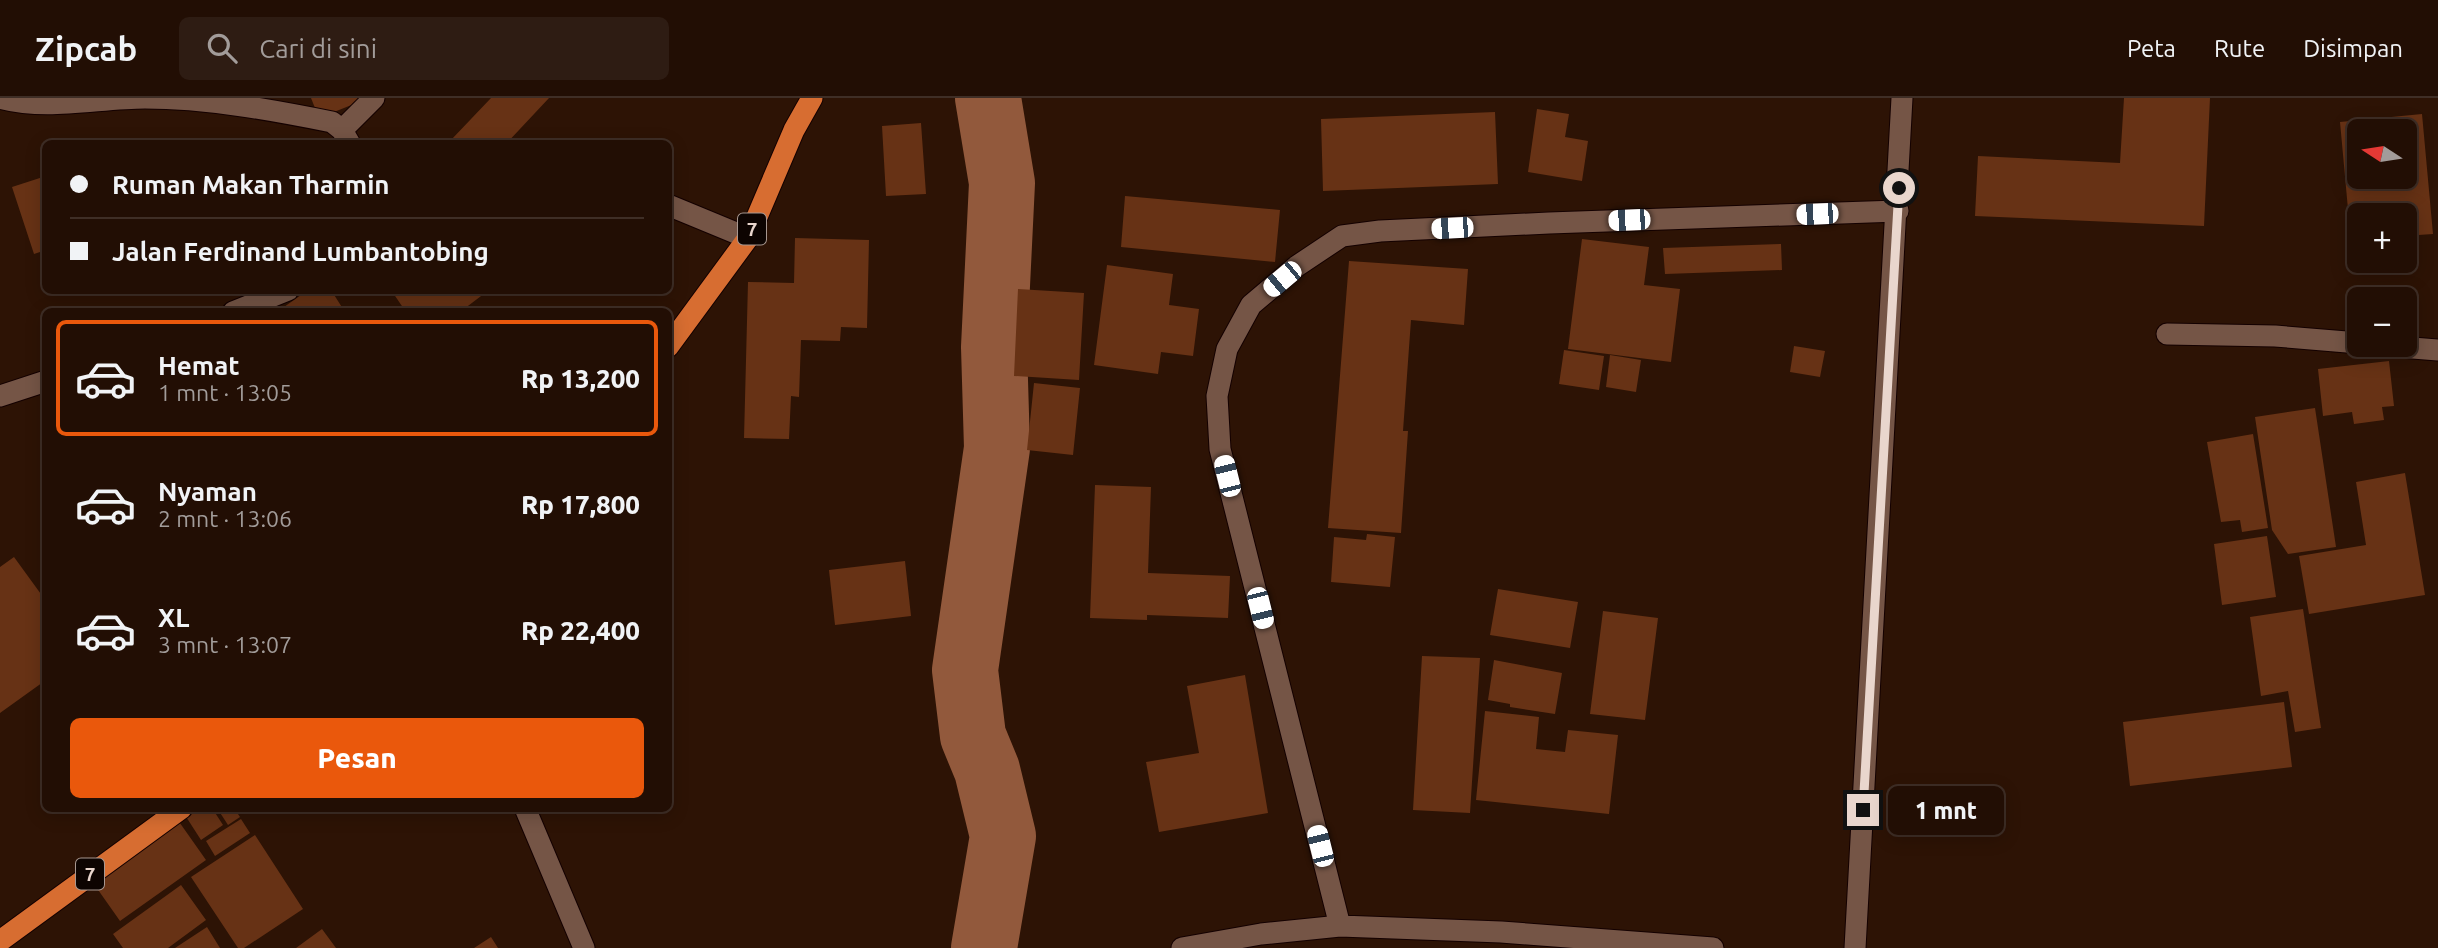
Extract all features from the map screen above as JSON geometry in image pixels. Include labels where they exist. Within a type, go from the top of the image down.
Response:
[{"type":"highway","name":"7","points":[[672,342],[748,238],[794,130],[812,98]]},
{"type":"highway","name":"7","points":[[0,941],[177,812]]},
{"type":"street","points":[[0,98],[33,103],[147,98],[205,102],[332,122],[346,137],[374,98]]},
{"type":"street","points":[[1855,948],[1898,211],[1902,98]]},
{"type":"street","points":[[672,207],[748,238]]},
{"type":"street","points":[[1339,926],[1220,449],[1217,396],[1227,349],[1251,305],[1297,266],[1342,236],[1380,231],[1898,211]]},
{"type":"street","points":[[243,308],[278,294]]},
{"type":"street","points":[[2167,334],[2275,336],[2347,342]]},
{"type":"street","points":[[2417,348],[2438,350]]},
{"type":"street","points":[[0,396],[42,382]]},
{"type":"street","points":[[526,812],[584,948]]},
{"type":"street","points":[[1182,948],[1261,934],[1339,926],[1500,932],[1713,948]]},
{"type":"building","points":[[311,98],[358,98],[359,102],[319,118]]},
{"type":"building","points":[[491,98],[549,98],[510,140],[451,140]]},
{"type":"building","points":[[2124,98],[2210,98],[2204,226],[1975,216],[1978,156],[2120,163]]},
{"type":"building","points":[[1537,109],[1569,114],[1565,137],[1588,141],[1582,181],[1528,172]]},
{"type":"building","points":[[1495,112],[1498,184],[1323,191],[1321,119]]},
{"type":"building","points":[[2422,114],[2433,234],[2417,235],[2417,203],[2347,203],[2340,122],[2347,121],[2347,189],[2417,189],[2417,119],[2371,119]]},
{"type":"building","points":[[921,123],[926,194],[886,196],[882,126]]},
{"type":"building","points":[[42,177],[42,251],[34,254],[12,187]]},
{"type":"building","points":[[1125,196],[1280,210],[1275,262],[1121,247]]},
{"type":"building","points":[[795,238],[869,240],[867,328],[841,327],[840,341],[801,340],[799,397],[791,396],[789,439],[744,438],[748,282],[794,283]]},
{"type":"building","points":[[1582,239],[1649,247],[1644,285],[1680,289],[1671,362],[1568,349]]},
{"type":"building","points":[[1781,244],[1782,270],[1665,274],[1663,248]]},
{"type":"building","points":[[1349,261],[1468,269],[1464,325],[1411,320],[1403,431],[1408,431],[1401,533],[1328,528]]},
{"type":"building","points":[[1107,265],[1173,274],[1169,305],[1199,309],[1193,356],[1161,352],[1158,374],[1094,365]]},
{"type":"building","points":[[1018,289],[1084,293],[1079,380],[1014,376]]},
{"type":"building","points":[[302,294],[334,294],[342,308],[283,308]]},
{"type":"building","points":[[394,294],[484,294],[465,308],[403,308]]},
{"type":"building","points":[[1794,346],[1825,351],[1820,377],[1790,372]]},
{"type":"building","points":[[1564,350],[1604,356],[1599,390],[1559,384]]},
{"type":"building","points":[[1610,355],[1641,360],[1636,392],[1606,387]]},
{"type":"building","points":[[2389,361],[2394,406],[2382,407],[2384,420],[2354,424],[2352,412],[2323,416],[2318,369]]},
{"type":"building","points":[[1034,383],[1080,388],[1073,455],[1027,450]]},
{"type":"building","points":[[2315,408],[2336,547],[2288,554],[2272,530],[2255,417]]},
{"type":"building","points":[[2253,434],[2268,528],[2242,532],[2240,520],[2221,522],[2207,442]]},
{"type":"building","points":[[2405,473],[2425,595],[2309,614],[2299,556],[2366,545],[2356,482]]},
{"type":"building","points":[[1095,485],[1151,487],[1148,573],[1230,576],[1228,618],[1147,615],[1147,620],[1090,618]]},
{"type":"building","points":[[1367,534],[1395,537],[1390,587],[1331,582],[1334,537],[1366,540]]},
{"type":"building","points":[[2267,536],[2276,597],[2222,605],[2214,544]]},
{"type":"building","points":[[14,557],[42,596],[42,683],[0,713],[0,567]]},
{"type":"building","points":[[905,561],[911,616],[835,625],[829,570]]},
{"type":"building","points":[[1498,589],[1578,602],[1570,648],[1490,635]]},
{"type":"building","points":[[2303,609],[2321,728],[2295,732],[2288,691],[2261,696],[2250,617]]},
{"type":"building","points":[[1603,611],[1658,618],[1645,720],[1590,714]]},
{"type":"building","points":[[1422,656],[1480,658],[1470,813],[1413,810]]},
{"type":"building","points":[[1494,660],[1562,673],[1555,714],[1510,707],[1510,704],[1488,700]]},
{"type":"building","points":[[1245,675],[1268,813],[1159,832],[1146,762],[1199,753],[1187,686]]},
{"type":"building","points":[[2284,702],[2292,767],[2130,786],[2123,722]]},
{"type":"building","points":[[1485,711],[1539,717],[1536,749],[1565,752],[1568,730],[1618,735],[1609,814],[1476,800]]},
{"type":"building","points":[[183,812],[215,812],[223,825],[201,840]]},
{"type":"building","points":[[220,812],[237,812],[240,817],[228,825]]},
{"type":"building","points":[[175,816],[206,860],[120,921],[89,877]]},
{"type":"building","points":[[241,819],[250,833],[215,856],[206,841]]},
{"type":"building","points":[[255,835],[303,909],[244,948],[238,948],[191,877]]},
{"type":"building","points":[[181,885],[206,920],[168,948],[123,948],[113,934]]},
{"type":"building","points":[[207,927],[220,948],[175,948]]},
{"type":"building","points":[[322,929],[336,948],[296,948]]},
{"type":"building","points":[[491,937],[498,948],[474,948]]},
{"type":"waterway","points":[[984,948],[1003,836],[987,770],[973,736],[965,670],[997,448],[994,347],[1002,183],[988,98]]},
{"type":"route","points":[[1863,810],[1899,188]]}]
